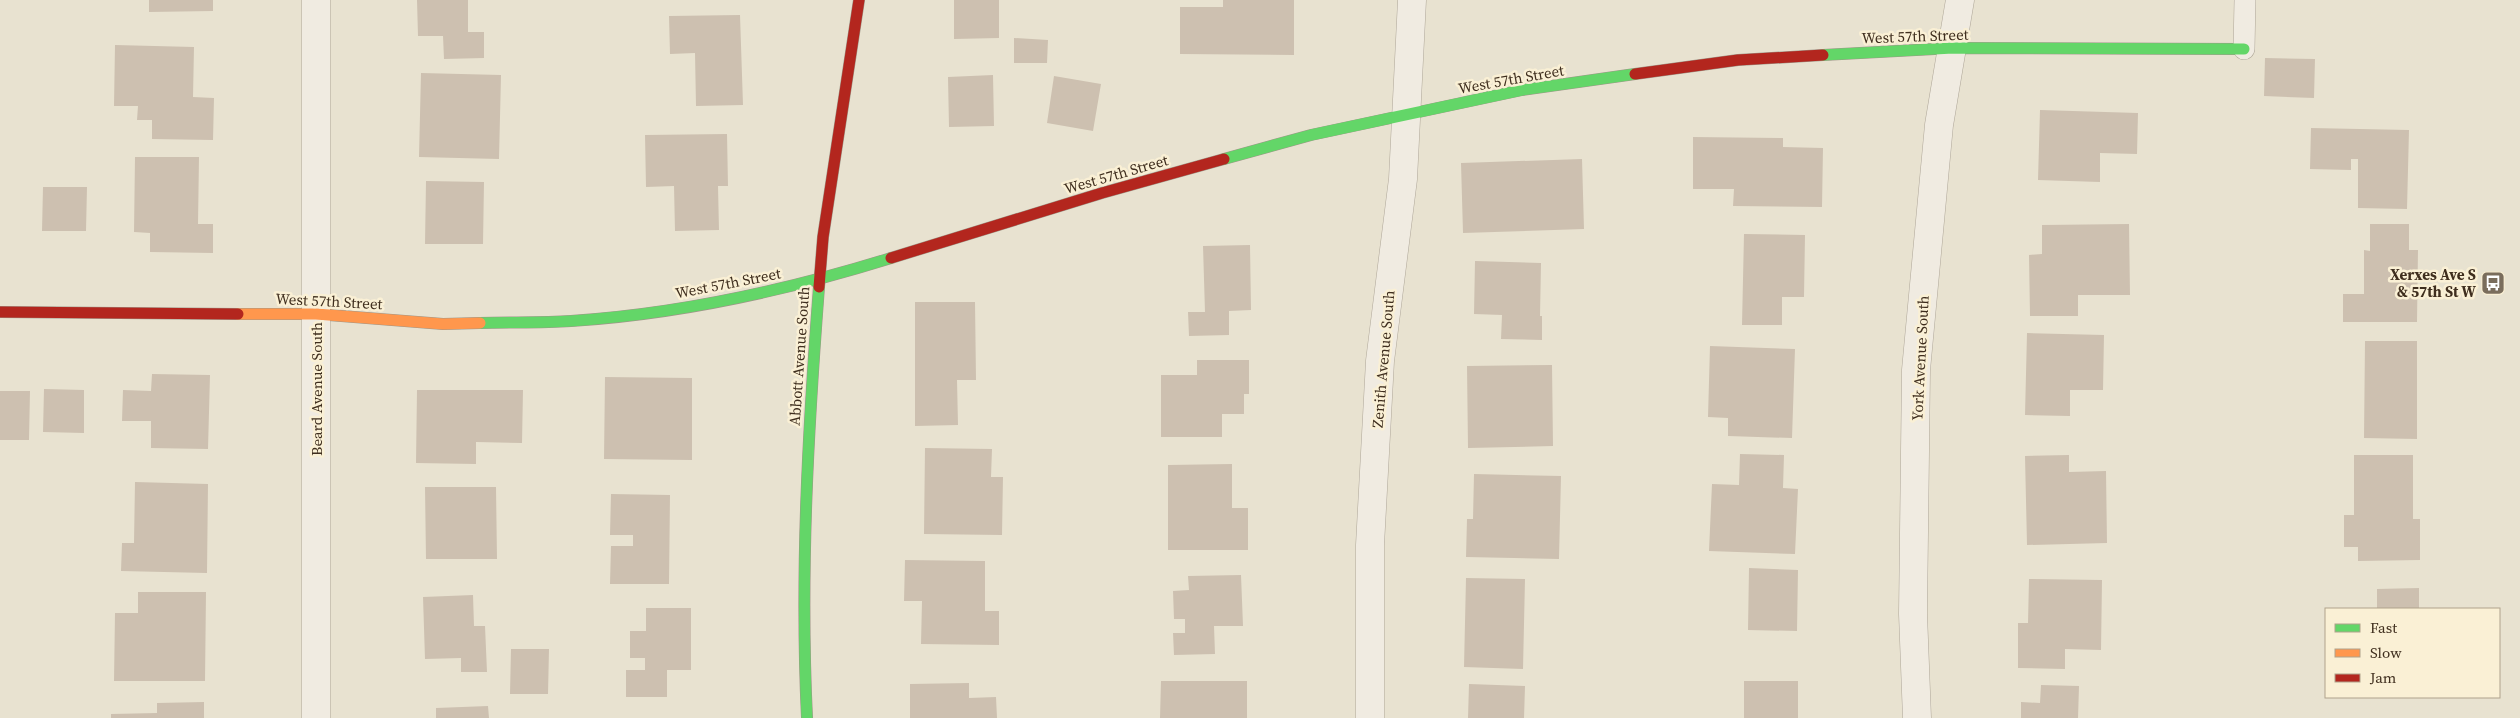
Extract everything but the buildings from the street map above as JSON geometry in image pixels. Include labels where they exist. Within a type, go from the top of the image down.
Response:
[{"type":"street","name":"Beard Avenue South","points":[[316,0],[316,718]]},
{"type":"street","name":"Abbott Avenue South","points":[[807,718],[804,659],[807,447],[824,237],[859,0]]},
{"type":"street","name":"Zenith Avenue South","points":[[1370,718],[1370,545],[1379,370],[1403,179],[1412,0]]},
{"type":"street","name":"York Avenue South","points":[[1917,718],[1913,614],[1916,370],[1940,125],[1960,0]]},
{"type":"street","name":"West 57th Street","points":[[0,312],[316,314],[443,324],[572,321],[701,305],[820,280],[1102,193],[1310,135],[1522,90],[1738,60],[1953,48],[2244,49]]},
{"type":"lane","points":[[2244,49],[2245,0]]},
{"type":"traffic: fast","points":[[1823,55],[1953,48],[2244,49]]},
{"type":"traffic: fast","points":[[1224,159],[1311,135],[1522,90],[1635,74]]},
{"type":"traffic: fast","points":[[480,323],[571,321],[652,313],[773,290],[891,258]]},
{"type":"traffic: fast","points":[[807,718],[804,610],[806,502],[819,287]]},
{"type":"traffic: slow","points":[[238,314],[316,314],[443,324],[480,323]]},
{"type":"traffic: jam","points":[[819,287],[823,237],[859,0]]},
{"type":"traffic: jam","points":[[1635,74],[1738,60],[1823,55]]},
{"type":"traffic: jam","points":[[891,258],[1102,193],[1224,159]]},
{"type":"traffic: jam","points":[[0,312],[238,314]]},
{"type":"place","name":"Xerxes Ave S & 57th St W","points":[[2493,283]]}]
